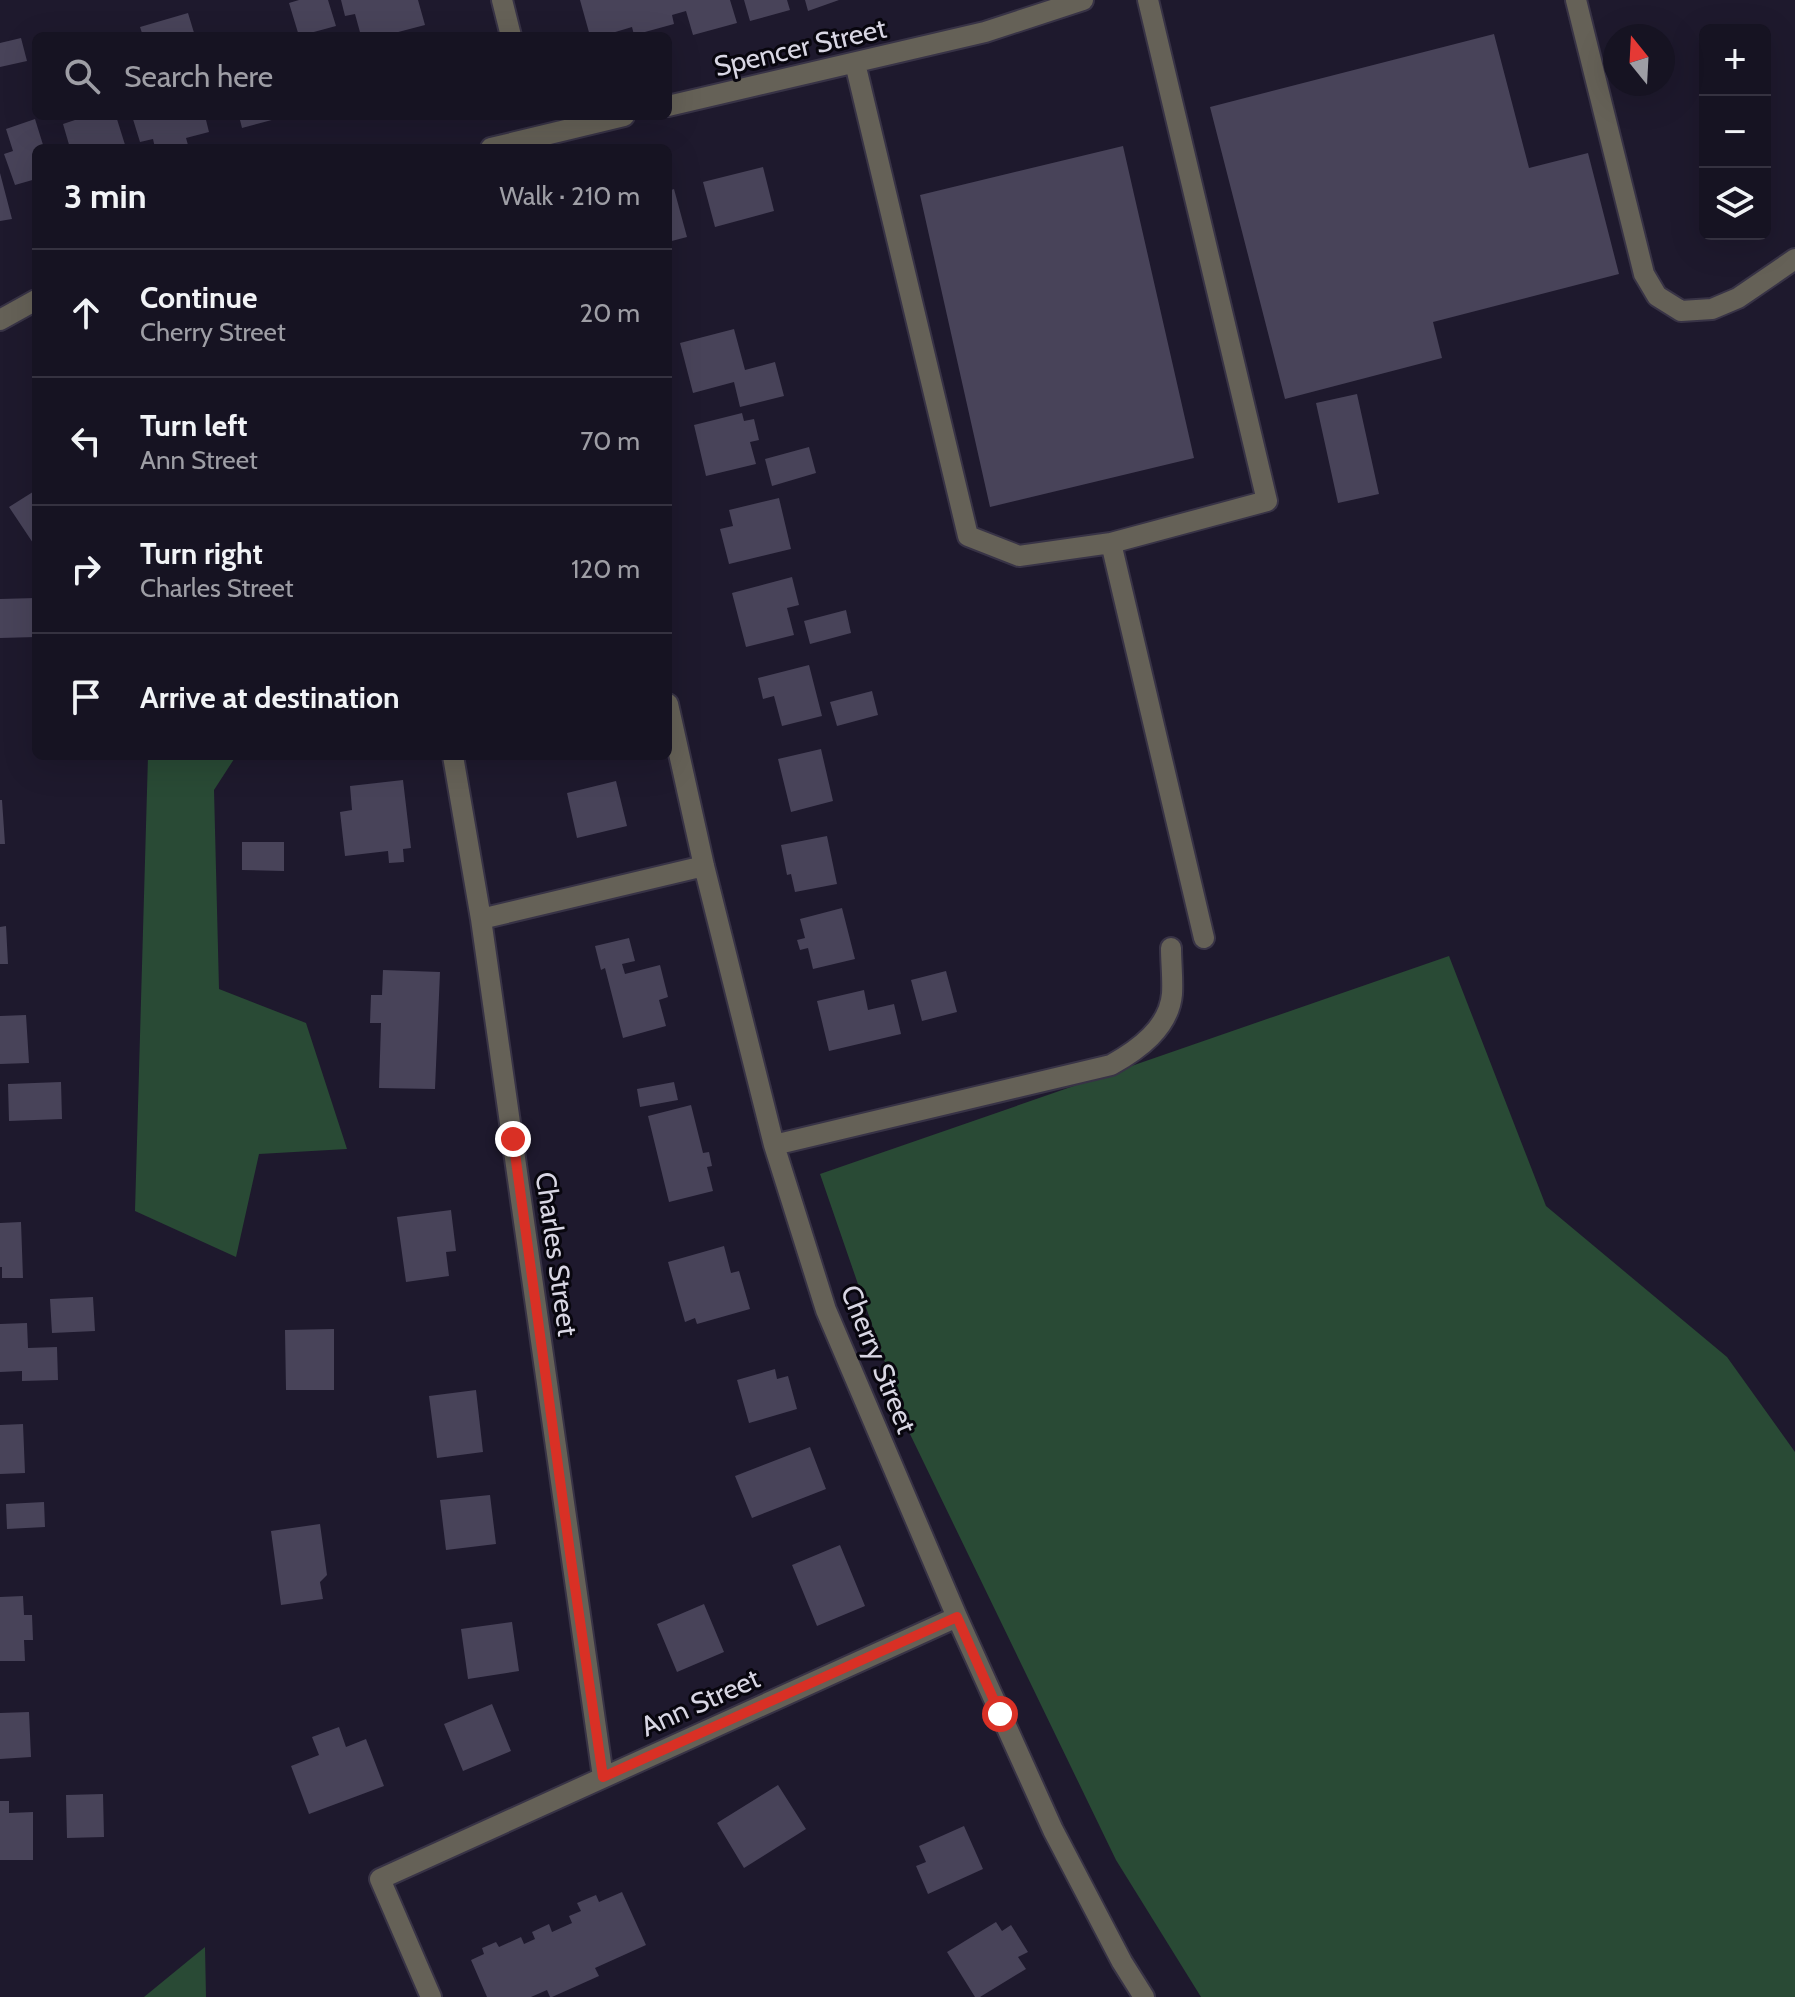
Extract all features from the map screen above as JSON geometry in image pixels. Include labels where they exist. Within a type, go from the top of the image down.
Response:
[{"type":"street","points":[[502,0],[510,32]]},
{"type":"street","name":"Spencer Street","points":[[672,105],[985,32],[1083,0]]},
{"type":"street","points":[[855,63],[968,536],[1019,556],[1111,543],[1267,501],[1148,0]]},
{"type":"street","points":[[1576,0],[1644,274],[1657,296],[1681,311],[1712,309],[1738,298],[1795,259]]},
{"type":"street","points":[[503,144],[536,133],[603,120]]},
{"type":"street","points":[[0,320],[32,302]]},
{"type":"street","points":[[1111,543],[1204,938]]},
{"type":"street","name":"Cherry Street","points":[[672,722],[704,866],[774,1145],[826,1310],[957,1617],[1053,1830],[1122,1962],[1144,1997]]},
{"type":"street","name":"Charles Street","points":[[454,760],[481,919],[603,1777]]},
{"type":"street","points":[[481,919],[704,866]]},
{"type":"street","points":[[774,1145],[1111,1065],[1130,1054],[1164,1020],[1172,996],[1171,948]]},
{"type":"street","name":"Ann Street","points":[[431,1997],[380,1879],[957,1617]]},
{"type":"green space","points":[[148,760],[233,760],[214,790],[219,989],[306,1023],[347,1149],[259,1154],[236,1257],[135,1211]]},
{"type":"green space","points":[[1449,956],[1546,1206],[1727,1357],[1795,1452],[1795,1997],[1201,1997],[1116,1860],[909,1432],[820,1174]]},
{"type":"green space","points":[[205,1947],[206,1997],[144,1997]]},
{"type":"building","points":[[328,0],[336,26],[314,32],[298,32],[289,3]]},
{"type":"building","points":[[341,0],[418,0],[425,25],[398,32],[360,32],[355,14],[345,16]]},
{"type":"building","points":[[580,0],[730,0],[737,23],[693,35],[686,11],[672,15],[674,24],[645,32],[633,32],[632,27],[615,32],[589,32]]},
{"type":"building","points":[[744,0],[787,0],[790,10],[750,21]]},
{"type":"building","points":[[805,0],[839,0],[808,11]]},
{"type":"building","points":[[188,13],[194,32],[142,32],[140,27]]},
{"type":"building","points":[[1494,34],[1529,168],[1588,153],[1619,274],[1433,322],[1442,358],[1285,399],[1210,107]]},
{"type":"building","points":[[21,38],[27,61],[0,67],[0,43]]},
{"type":"building","points":[[35,120],[43,144],[32,144],[32,180],[15,185],[4,154],[13,151],[6,129]]},
{"type":"building","points":[[75,120],[117,120],[125,144],[69,144],[63,124]]},
{"type":"building","points":[[133,120],[206,120],[209,132],[186,138],[188,144],[154,144],[153,139],[140,142]]},
{"type":"building","points":[[240,120],[272,120],[242,128]]},
{"type":"building","points":[[1123,146],[1194,458],[990,507],[920,195]]},
{"type":"building","points":[[763,167],[774,211],[715,227],[703,182]]},
{"type":"building","points":[[0,173],[12,219],[0,221]]},
{"type":"building","points":[[672,190],[687,237],[672,241]]},
{"type":"building","points":[[734,329],[745,370],[775,362],[784,396],[740,407],[734,382],[693,393],[680,343]]},
{"type":"building","points":[[1357,394],[1379,494],[1338,503],[1316,403]]},
{"type":"building","points":[[742,413],[744,421],[754,419],[759,440],[750,442],[756,464],[706,476],[694,425]]},
{"type":"building","points":[[809,447],[816,473],[772,486],[765,459]]},
{"type":"building","points":[[32,493],[32,542],[9,507]]},
{"type":"building","points":[[779,498],[791,549],[729,564],[720,529],[733,526],[729,510]]},
{"type":"building","points":[[792,577],[799,605],[787,608],[794,635],[746,647],[732,593]]},
{"type":"building","points":[[32,598],[32,637],[0,638],[0,599]]},
{"type":"building","points":[[846,610],[851,633],[810,644],[804,621]]},
{"type":"building","points":[[809,665],[822,716],[782,726],[774,696],[763,699],[758,678]]},
{"type":"building","points":[[872,691],[878,715],[837,726],[830,702]]},
{"type":"building","points":[[821,749],[833,801],[791,812],[778,759]]},
{"type":"building","points":[[403,780],[411,848],[403,849],[404,862],[389,863],[388,851],[345,856],[340,812],[352,810],[350,786]]},
{"type":"building","points":[[616,781],[627,826],[577,838],[567,793]]},
{"type":"building","points":[[2,800],[5,844],[0,844]]},
{"type":"building","points":[[827,836],[837,884],[795,892],[791,874],[787,875],[781,845]]},
{"type":"building","points":[[242,842],[284,842],[284,871],[242,870]]},
{"type":"building","points":[[842,908],[855,959],[813,969],[808,948],[800,950],[797,940],[805,938],[800,919]]},
{"type":"building","points":[[6,926],[8,964],[0,964],[0,927]]},
{"type":"building","points":[[629,938],[635,961],[622,964],[625,974],[660,965],[668,997],[659,1000],[666,1026],[623,1038],[605,968],[601,970],[595,946]]},
{"type":"building","points":[[383,970],[440,972],[435,1089],[379,1088],[381,1023],[370,1023],[371,995],[382,995]]},
{"type":"building","points":[[946,971],[957,1012],[922,1021],[911,980]]},
{"type":"building","points":[[864,990],[868,1010],[894,1004],[901,1034],[829,1051],[817,1001]]},
{"type":"building","points":[[26,1015],[29,1063],[0,1064],[0,1016]]},
{"type":"building","points":[[61,1082],[62,1119],[9,1121],[8,1084]]},
{"type":"building","points":[[674,1082],[678,1100],[640,1107],[637,1089]]},
{"type":"building","points":[[691,1105],[703,1153],[709,1152],[712,1166],[707,1167],[713,1191],[669,1202],[648,1116]]},
{"type":"building","points":[[451,1210],[456,1251],[446,1252],[449,1276],[406,1282],[397,1217]]},
{"type":"building","points":[[21,1222],[23,1278],[2,1278],[0,1223]]},
{"type":"building","points":[[724,1246],[731,1273],[739,1271],[750,1309],[697,1324],[695,1318],[685,1322],[668,1262]]},
{"type":"building","points":[[93,1297],[95,1331],[52,1333],[50,1299]]},
{"type":"building","points":[[27,1323],[28,1348],[57,1347],[58,1380],[22,1381],[22,1371],[0,1372],[0,1324]]},
{"type":"building","points":[[334,1329],[334,1390],[286,1390],[285,1330]]},
{"type":"building","points":[[775,1369],[777,1379],[788,1376],[797,1409],[749,1423],[737,1380]]},
{"type":"building","points":[[476,1390],[483,1452],[437,1458],[429,1396]]},
{"type":"building","points":[[23,1424],[25,1473],[0,1474],[0,1425]]},
{"type":"building","points":[[810,1447],[826,1489],[752,1518],[735,1476]]},
{"type":"building","points":[[490,1495],[496,1544],[446,1550],[440,1500]]},
{"type":"building","points":[[44,1502],[45,1527],[7,1529],[6,1504]]},
{"type":"building","points":[[320,1524],[327,1575],[320,1582],[323,1599],[281,1605],[271,1531]]},
{"type":"building","points":[[840,1545],[865,1606],[817,1626],[792,1565]]},
{"type":"building","points":[[23,1596],[24,1615],[32,1615],[33,1640],[24,1640],[25,1661],[0,1661],[0,1597]]},
{"type":"building","points":[[704,1604],[724,1652],[677,1672],[657,1624]]},
{"type":"building","points":[[512,1622],[519,1671],[468,1679],[461,1629]]},
{"type":"building","points":[[492,1704],[511,1751],[463,1771],[444,1724]]},
{"type":"building","points":[[29,1712],[31,1757],[0,1759],[0,1713]]},
{"type":"building","points":[[339,1727],[346,1747],[366,1739],[384,1786],[309,1814],[291,1766],[319,1755],[312,1737]]},
{"type":"building","points":[[778,1785],[806,1829],[744,1868],[717,1823]]},
{"type":"building","points":[[103,1794],[104,1837],[67,1838],[66,1795]]},
{"type":"building","points":[[0,1801],[9,1801],[9,1813],[33,1812],[33,1860],[0,1860]]},
{"type":"building","points":[[964,1826],[983,1869],[928,1894],[916,1866],[926,1862],[919,1846]]},
{"type":"building","points":[[622,1892],[646,1945],[595,1968],[599,1976],[552,1997],[547,1990],[531,1997],[487,1997],[471,1960],[484,1954],[482,1948],[496,1942],[499,1947],[521,1937],[524,1944],[535,1939],[532,1932],[549,1924],[552,1932],[572,1923],[569,1916],[581,1911],[577,1903],[596,1895],[599,1902]]},
{"type":"building","points":[[996,1922],[1002,1931],[1011,1925],[1028,1952],[1018,1957],[1026,1969],[980,1997],[975,1997],[947,1952]]},
{"type":"route","points":[[513,1139],[603,1777],[957,1617],[1000,1714]]}]
